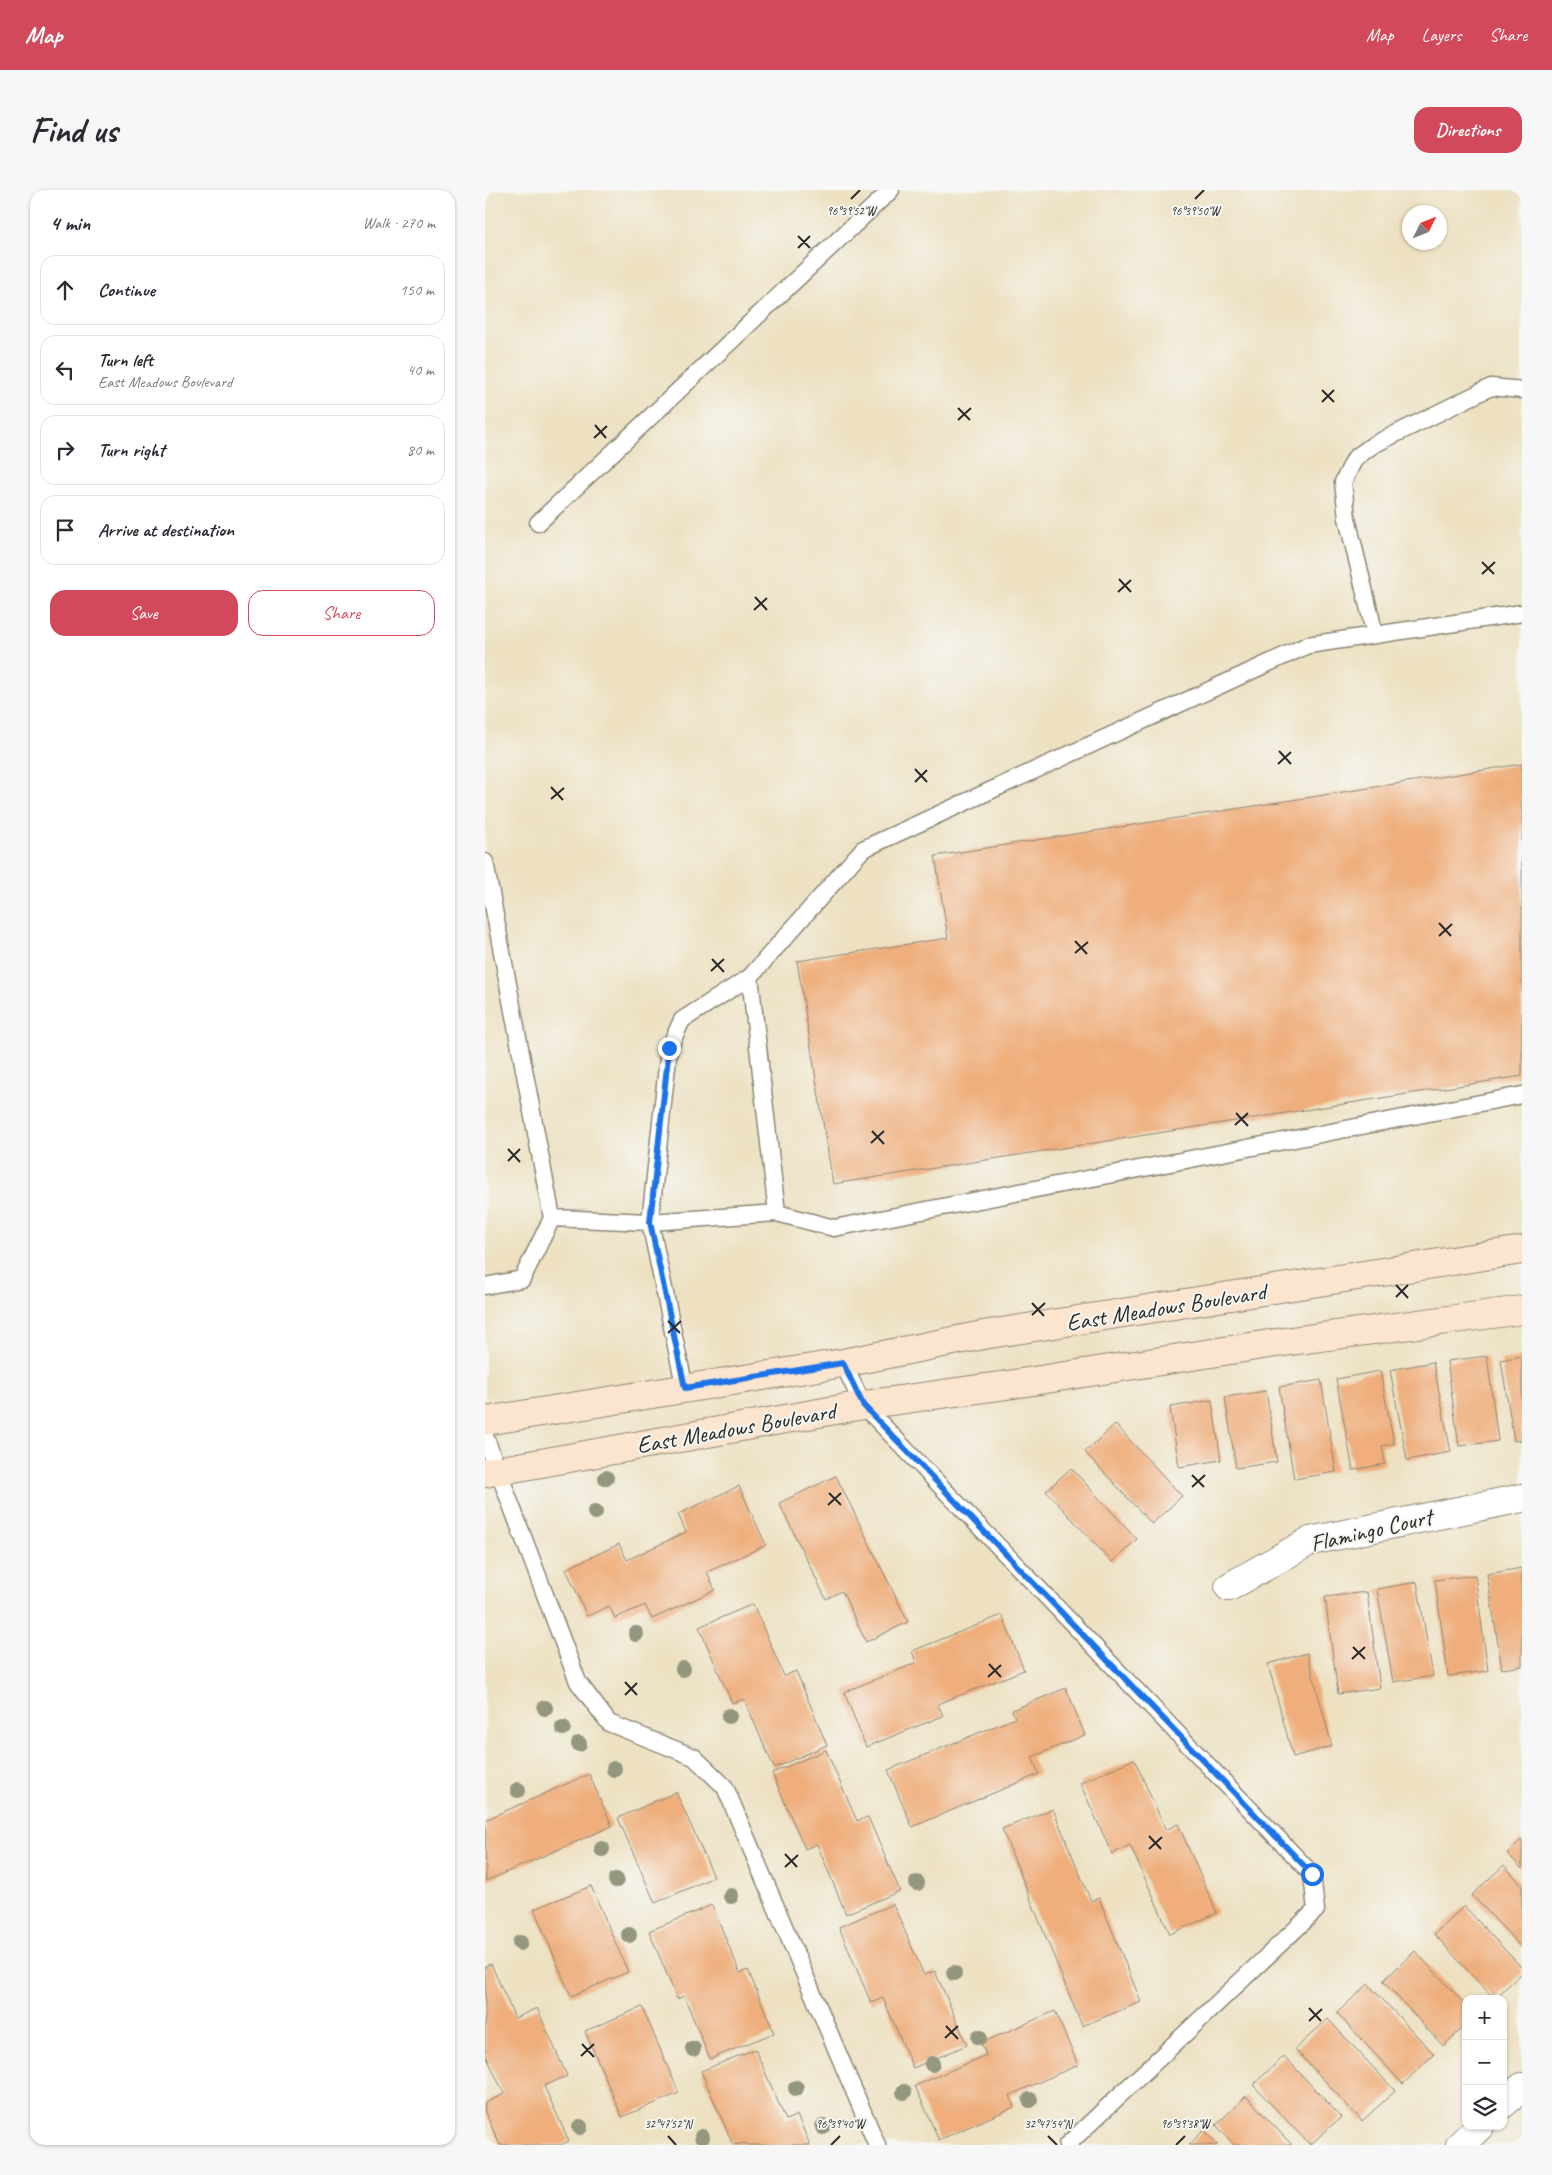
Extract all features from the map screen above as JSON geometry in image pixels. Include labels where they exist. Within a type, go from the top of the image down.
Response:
[{"type":"street","name":"East Meadows Boulevard","points":[[485,1421],[843,1363],[983,1335],[1522,1250]]},
{"type":"street","name":"East Meadows Boulevard","points":[[492,1472],[863,1405],[1269,1344],[1522,1310]]},
{"type":"street","name":"Flamingo Court","points":[[1229,1587],[1310,1541],[1522,1498]]},
{"type":"street","points":[[1507,2100],[1522,2087]]},
{"type":"street","points":[[1460,2145],[1476,2130]]},
{"type":"lane","points":[[538,523],[891,190]]},
{"type":"lane","points":[[1375,635],[1347,518],[1343,482],[1355,458],[1373,446],[1491,387],[1522,390]]},
{"type":"lane","points":[[685,1388],[650,1222],[669,1048],[682,1020],[750,977],[863,849],[1308,645],[1522,613]]},
{"type":"lane","points":[[485,862],[552,1218],[522,1279],[485,1286]]},
{"type":"lane","points":[[750,977],[777,1212]]},
{"type":"lane","points":[[552,1218],[650,1222],[777,1212],[834,1228],[1522,1095]]},
{"type":"lane","points":[[843,1363],[863,1405],[1312,1874],[1316,1910],[1067,2145]]},
{"type":"lane","points":[[485,1436],[492,1472],[578,1682],[609,1723],[694,1757],[725,1787],[877,2145]]},
{"type":"building","points":[[1522,764],[1522,1076],[833,1184],[797,961],[948,938],[935,856]]},
{"type":"building","points":[[1487,1356],[1498,1441],[1459,1446],[1447,1361]]},
{"type":"building","points":[[1522,1356],[1522,1440],[1514,1441],[1501,1360]]},
{"type":"building","points":[[1433,1362],[1451,1452],[1407,1460],[1390,1370]]},
{"type":"building","points":[[1380,1371],[1394,1444],[1382,1446],[1385,1464],[1353,1470],[1336,1379]]},
{"type":"building","points":[[1321,1380],[1336,1472],[1294,1479],[1279,1387]]},
{"type":"building","points":[[1266,1391],[1277,1462],[1236,1468],[1225,1397]]},
{"type":"building","points":[[1212,1400],[1221,1460],[1179,1467],[1170,1407]]},
{"type":"building","points":[[1115,1424],[1182,1496],[1152,1524],[1085,1452]]},
{"type":"building","points":[[1071,1468],[1137,1539],[1112,1562],[1046,1491]]},
{"type":"building","points":[[836,1476],[908,1622],[866,1642],[842,1591],[826,1599],[779,1503]]},
{"type":"building","points":[[739,1486],[766,1545],[707,1572],[715,1590],[652,1619],[645,1605],[615,1618],[609,1606],[587,1616],[566,1569],[619,1544],[627,1560],[686,1532],[678,1514]]},
{"type":"building","points":[[1522,1568],[1522,1666],[1502,1669],[1487,1574]]},
{"type":"building","points":[[1475,1575],[1488,1671],[1448,1676],[1435,1580]]},
{"type":"building","points":[[1417,1582],[1433,1676],[1393,1682],[1377,1589]]},
{"type":"building","points":[[1367,1592],[1380,1688],[1338,1694],[1325,1597]]},
{"type":"building","points":[[753,1604],[784,1676],[796,1671],[827,1745],[774,1768],[744,1699],[732,1703],[699,1627]]},
{"type":"building","points":[[1002,1615],[1024,1670],[938,1704],[943,1716],[866,1747],[844,1692],[916,1663],[912,1651]]},
{"type":"building","points":[[1307,1653],[1332,1746],[1293,1757],[1268,1664]]},
{"type":"building","points":[[1066,1688],[1085,1735],[1032,1757],[1039,1774],[912,1827],[888,1770],[1015,1718],[1012,1710]]},
{"type":"building","points":[[826,1750],[857,1821],[868,1817],[900,1891],[846,1914],[817,1844],[805,1849],[772,1773]]},
{"type":"building","points":[[1134,1759],[1166,1830],[1178,1824],[1217,1913],[1170,1934],[1130,1845],[1112,1854],[1080,1783]]},
{"type":"building","points":[[589,1774],[612,1826],[486,1881],[485,1820]]},
{"type":"building","points":[[676,1792],[714,1877],[655,1903],[618,1818]]},
{"type":"building","points":[[1053,1809],[1091,1901],[1099,1898],[1141,2002],[1082,2026],[1002,1829]]},
{"type":"building","points":[[1522,1839],[1522,1869],[1507,1853]]},
{"type":"building","points":[[1504,1865],[1522,1885],[1522,1948],[1472,1895]]},
{"type":"building","points":[[591,1886],[628,1972],[571,1996],[534,1909]]},
{"type":"building","points":[[893,1904],[924,1975],[935,1971],[967,2045],[913,2068],[883,1998],[871,2003],[839,1927]]},
{"type":"building","points":[[712,1905],[740,1973],[748,1970],[774,2033],[710,2059],[684,1996],[677,1999],[649,1931]]},
{"type":"building","points":[[1464,1906],[1522,1968],[1522,1973],[1498,1995],[1490,1995],[1434,1934]]},
{"type":"building","points":[[1415,1951],[1462,2001],[1462,2029],[1443,2046],[1383,1981]]},
{"type":"building","points":[[491,1964],[515,2018],[537,2008],[567,2076],[544,2086],[569,2141],[561,2145],[500,2145],[485,2112],[485,2103],[504,2094],[485,2053],[485,1966]]},
{"type":"building","points":[[1368,1984],[1434,2054],[1403,2084],[1337,2013]]},
{"type":"building","points":[[642,2007],[679,2093],[622,2117],[585,2031]]},
{"type":"building","points":[[1055,2011],[1078,2065],[1010,2095],[1014,2107],[939,2140],[915,2086],[986,2055],[981,2043]]},
{"type":"building","points":[[1328,2019],[1395,2091],[1362,2121],[1295,2049]]},
{"type":"building","points":[[755,2049],[786,2120],[797,2115],[810,2145],[747,2145],[746,2143],[733,2145],[701,2071]]},
{"type":"building","points":[[1284,2056],[1341,2117],[1310,2145],[1253,2085]]},
{"type":"building","points":[[1246,2096],[1292,2145],[1234,2145],[1216,2125]]},
{"type":"building","points":[[1204,2130],[1218,2145],[1189,2145]]},
{"type":"route","points":[[669,1048],[664,1075],[650,1222],[685,1388],[843,1363],[863,1405],[1312,1874]]}]
